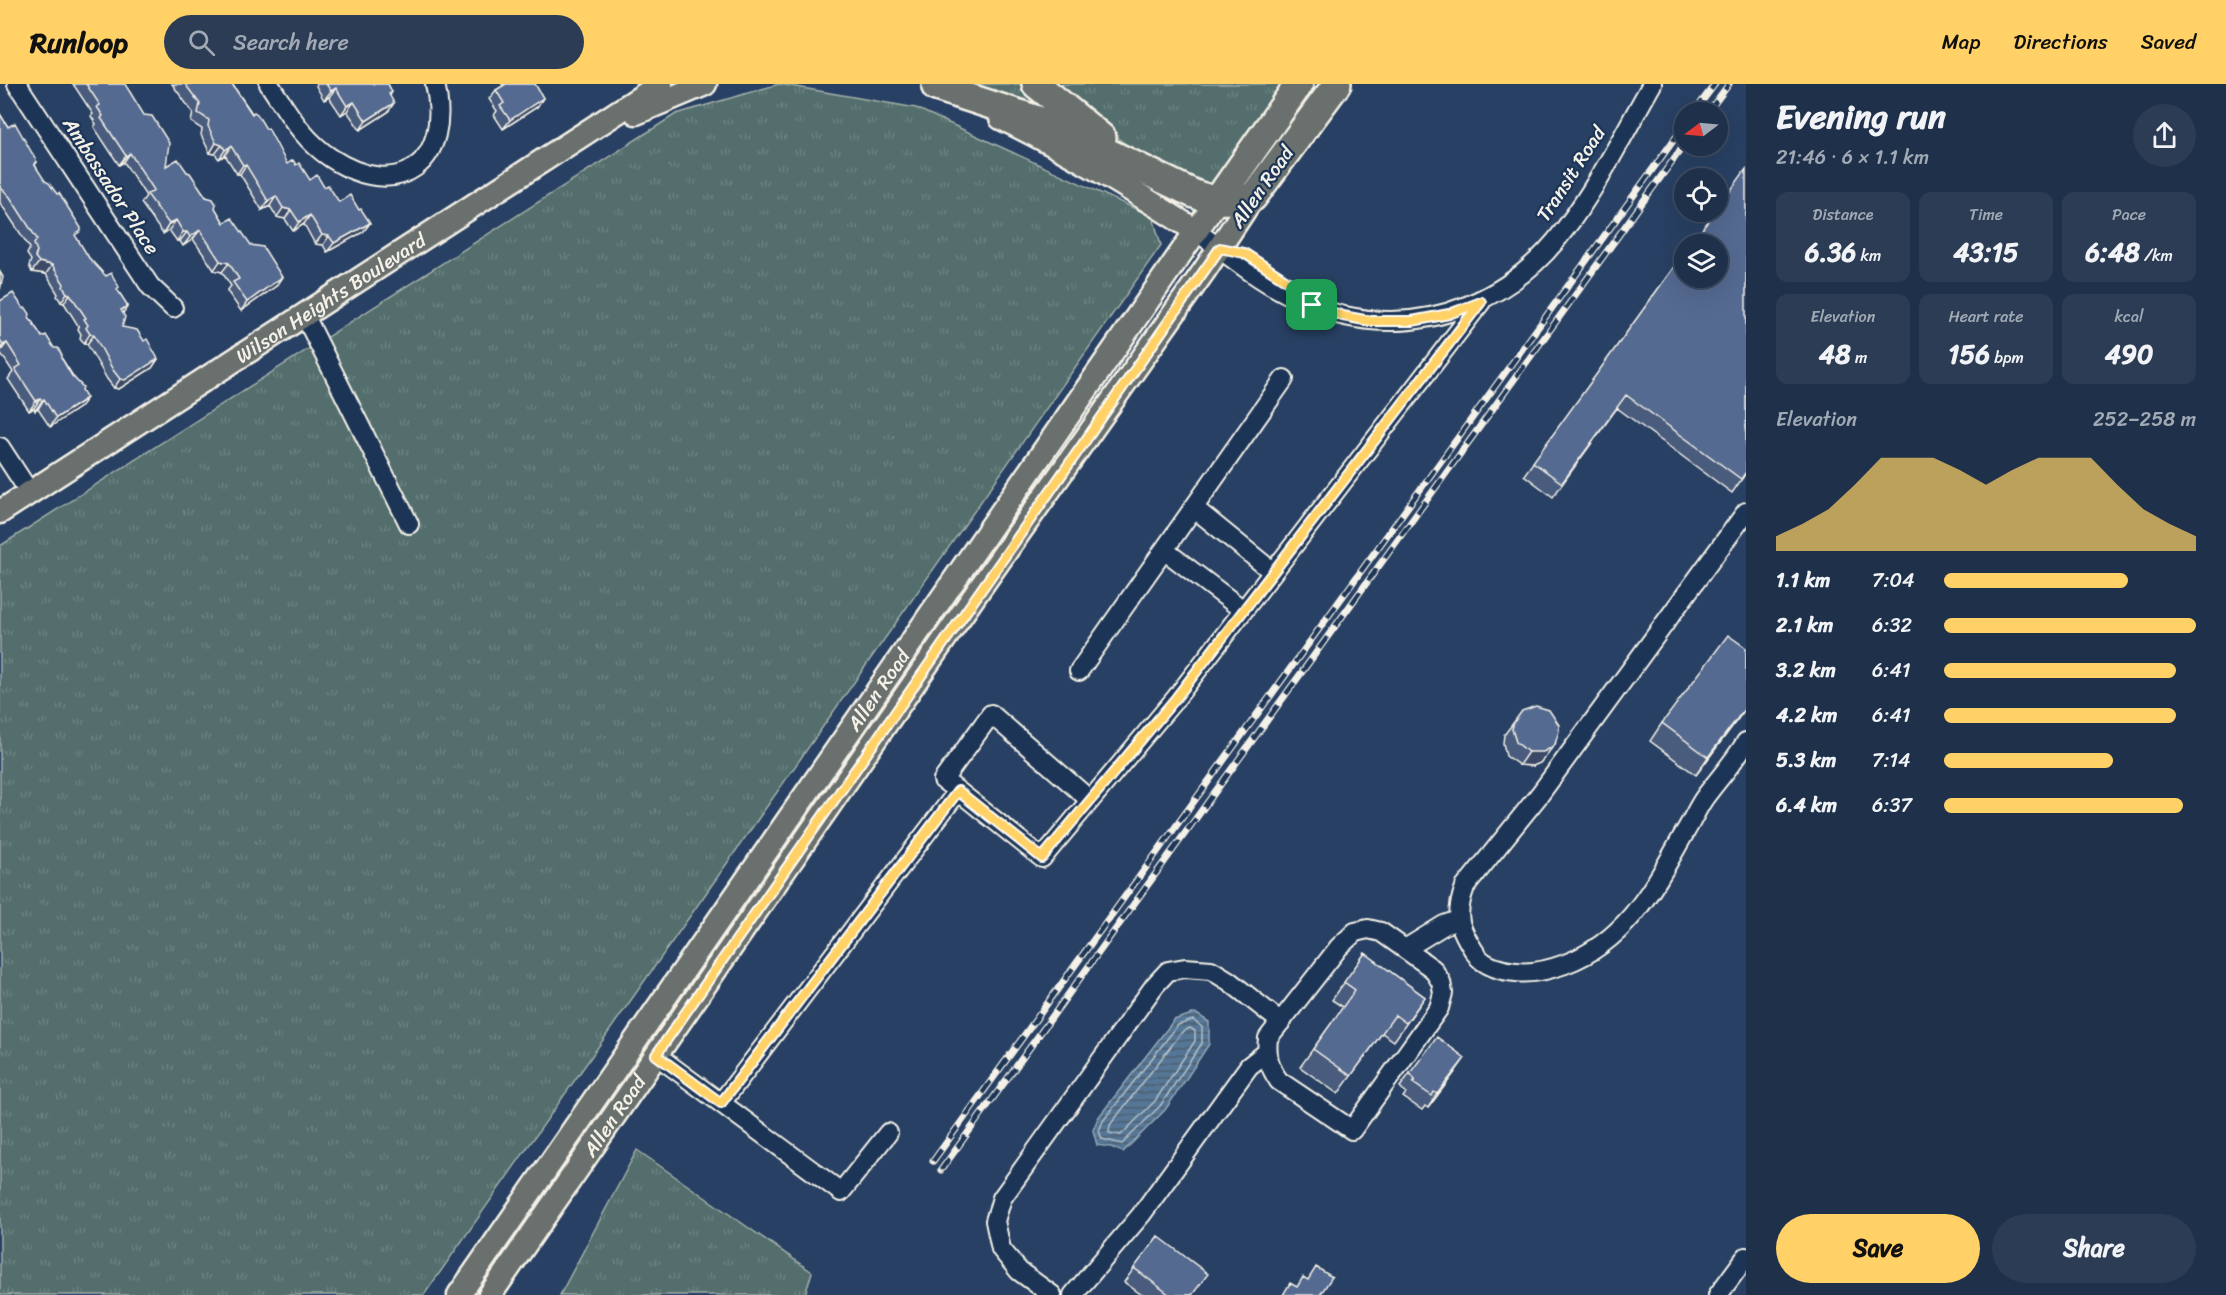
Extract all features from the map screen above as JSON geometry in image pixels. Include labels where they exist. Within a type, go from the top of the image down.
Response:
[{"type":"highway","points":[[1036,84],[1142,169]]},
{"type":"highway","name":"Allen Road","points":[[1217,201],[1299,84]]},
{"type":"highway","name":"Allen Road","points":[[1253,197],[1337,84]]},
{"type":"highway","points":[[928,86],[1044,122],[1198,196],[1217,201],[1253,197]]},
{"type":"main road","name":"Wilson Heights Boulevard","points":[[0,512],[661,84]]},
{"type":"main road","points":[[579,137],[705,84]]},
{"type":"main road","points":[[928,86],[1053,142],[1132,189],[1196,231]]},
{"type":"main road","name":"Allen Road","points":[[490,1295],[975,595],[1220,248],[1253,197]]},
{"type":"main road","name":"Allen Road","points":[[459,1295],[1217,201]]},
{"type":"street","name":"Ambassador Place","points":[[17,84],[150,286],[173,308]]},
{"type":"street","points":[[269,84],[291,121],[315,146],[331,158],[356,171],[372,176],[387,177],[408,171],[418,165],[430,151],[437,131],[435,84]]},
{"type":"street","name":"Transit Road","points":[[1196,231],[1220,248],[1244,253],[1287,281],[1312,305],[1343,316],[1370,321],[1428,319],[1481,302],[1518,277],[1565,230],[1603,171],[1652,84]]},
{"type":"street","points":[[1090,800],[991,714],[943,780],[1042,858],[1176,698],[1481,302]]},
{"type":"street","points":[[305,316],[408,524]]},
{"type":"street","points":[[1079,671],[1284,379]]},
{"type":"street","points":[[0,447],[30,493]]},
{"type":"street","points":[[1194,508],[1273,572]]},
{"type":"street","points":[[1746,512],[1540,794],[1465,887],[1459,904],[1458,920],[1478,958],[1501,971],[1523,973],[1548,970],[1585,956],[1609,940],[1640,907],[1705,797],[1734,762],[1746,742]]},
{"type":"street","points":[[1164,550],[1244,610]]},
{"type":"street","points":[[721,1103],[958,791]]},
{"type":"street","points":[[1405,949],[1444,925],[1458,920]]},
{"type":"street","points":[[1368,929],[1381,932],[1433,969],[1441,982],[1443,993],[1439,1008],[1352,1130],[1280,1080],[1271,1069],[1267,1052],[1268,1038],[1281,1022],[1338,947],[1355,932],[1368,929]]},
{"type":"street","points":[[1052,1295],[1019,1272],[1001,1249],[995,1221],[1002,1198],[1155,985],[1168,971],[1185,968],[1210,970],[1281,1022]]},
{"type":"street","points":[[1073,1295],[1141,1215],[1250,1066],[1267,1052]]},
{"type":"street","points":[[656,1055],[841,1192],[888,1133]]},
{"type":"street","points":[[1719,1295],[1746,1257]]},
{"type":"green space","points":[[779,84],[916,108],[1153,217],[1161,245],[424,1295],[0,1295],[0,546],[676,114]]},
{"type":"green space","points":[[966,84],[1022,84],[1050,107],[1047,114]]},
{"type":"green space","points":[[1043,84],[1285,84],[1212,186],[1207,187],[1141,155]]},
{"type":"green space","points":[[637,1150],[812,1272],[805,1295],[560,1295]]},
{"type":"water","points":[[1195,1013],[1209,1022],[1209,1044],[1165,1110],[1123,1152],[1097,1145],[1093,1130],[1098,1118],[1174,1020]]},
{"type":"building","points":[[86,84],[125,84],[144,115],[152,116],[169,143],[166,166],[178,159],[206,197],[213,199],[216,204],[215,208],[224,223],[232,218],[251,245],[263,247],[282,277],[247,302],[233,282],[239,279],[229,263],[220,261],[200,230],[190,237],[187,232],[183,232],[176,220],[169,224],[147,194],[154,190],[130,153],[126,156],[101,118],[103,116],[97,107],[100,105]]},
{"type":"building","points":[[185,84],[232,84],[252,114],[254,112],[257,114],[266,129],[268,128],[287,164],[293,160],[296,165],[299,163],[310,180],[317,175],[324,187],[328,185],[339,202],[350,195],[370,223],[334,243],[329,236],[322,235],[310,215],[299,222],[291,210],[283,208],[276,196],[268,201],[246,165],[243,165],[231,146],[225,150],[222,145],[216,143],[208,126],[209,120],[198,113],[200,104]]},
{"type":"building","points":[[326,84],[388,84],[392,92],[389,94],[394,103],[366,121],[354,102],[347,106],[336,88],[331,91]]},
{"type":"building","points":[[506,84],[535,84],[543,98],[510,120],[500,106],[504,103],[496,90]]},
{"type":"building","points":[[0,114],[8,127],[15,123],[37,162],[34,164],[45,181],[57,194],[59,193],[81,228],[81,231],[75,235],[89,258],[106,276],[111,273],[119,287],[117,289],[128,306],[121,310],[125,317],[122,327],[137,330],[144,341],[147,339],[158,359],[125,380],[120,379],[113,370],[94,335],[90,334],[86,328],[88,325],[84,319],[86,318],[63,287],[64,284],[52,265],[39,262],[35,257],[37,251],[34,244],[37,239],[10,197],[0,187]]},
{"type":"building","points":[[1746,169],[1746,472],[1741,479],[1626,395],[1562,483],[1533,462],[1674,267],[1674,288],[1728,288],[1728,234],[1698,234],[1708,222],[1728,222],[1728,194]]},
{"type":"building","points":[[0,272],[3,277],[0,290]]},
{"type":"building","points":[[13,293],[30,314],[29,317],[42,337],[46,335],[54,348],[58,348],[72,376],[83,387],[82,390],[87,398],[56,418],[44,399],[36,401],[15,369],[21,365],[7,343],[3,345],[0,340],[0,301]]},
{"type":"building","points":[[1728,635],[1746,648],[1746,707],[1708,757],[1662,723]]},
{"type":"building","points":[[1536,706],[1549,710],[1559,725],[1559,731],[1555,744],[1549,749],[1543,752],[1528,752],[1516,742],[1512,729],[1522,711]]},
{"type":"building","points":[[1365,953],[1425,997],[1406,1023],[1395,1015],[1351,1076],[1313,1049],[1355,990],[1344,982]]},
{"type":"building","points":[[1437,1037],[1465,1058],[1437,1094],[1434,1092],[1432,1096],[1413,1083],[1415,1080],[1410,1073]]},
{"type":"building","points":[[1158,1236],[1208,1274],[1192,1295],[1170,1295],[1134,1268]]},
{"type":"building","points":[[1316,1267],[1332,1277],[1320,1295],[1283,1295],[1290,1283],[1297,1287],[1303,1277],[1308,1280]]},
{"type":"railway","points":[[1702,102],[1715,84]]},
{"type":"railway","points":[[1716,102],[1729,84]]},
{"type":"railway","points":[[933,1161],[1674,140]]},
{"type":"railway","points":[[941,1170],[1676,156]]},
{"type":"route","points":[[1220,248],[1244,253],[1287,281],[1312,305],[1343,316],[1370,321],[1412,321],[1449,314],[1481,302],[1176,698],[1042,858],[958,791],[721,1103],[656,1055],[982,585],[1220,248]]}]
